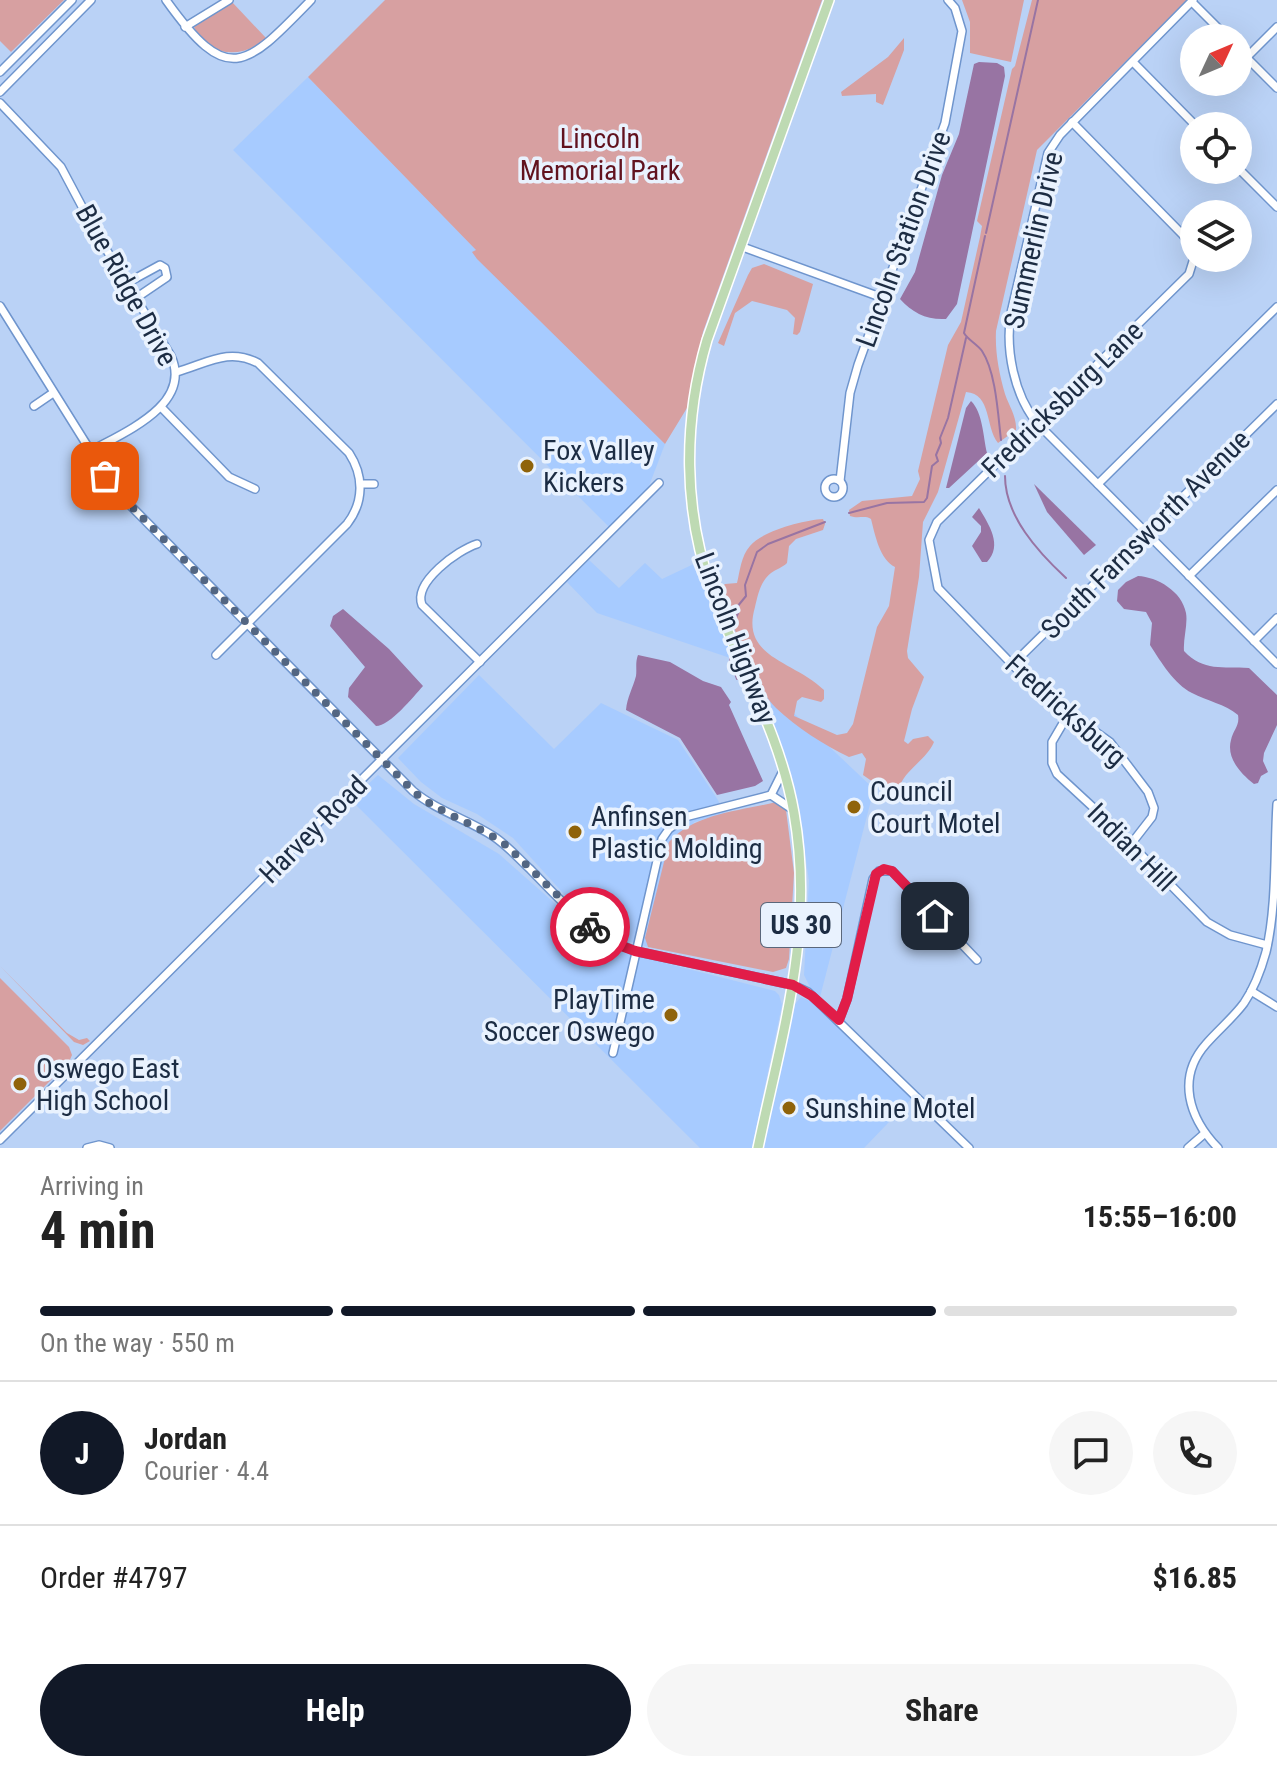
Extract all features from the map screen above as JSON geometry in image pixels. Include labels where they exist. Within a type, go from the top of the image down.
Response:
[{"type":"main road","name":"Lincoln Highway","points":[[758,1148],[793,985],[802,891],[794,811],[784,769],[767,718],[712,591],[697,540],[689,478],[692,413],[700,363],[829,0]]},
{"type":"street","points":[[0,72],[72,0]]},
{"type":"street","points":[[0,92],[91,0]]},
{"type":"street","points":[[166,0],[185,27],[208,51],[236,58],[250,55],[268,44],[311,0]]},
{"type":"street","points":[[185,27],[229,0]]},
{"type":"street","name":"Lincoln Station Drive","points":[[840,481],[850,393],[945,123],[962,31],[955,8],[948,0]]},
{"type":"street","points":[[1193,1],[1215,24]]},
{"type":"street","name":"Summerlin Drive","points":[[1193,1],[1072,122],[1048,153],[1008,331],[1011,356],[1024,402],[1037,423],[1277,664]]},
{"type":"street","points":[[1252,52],[1277,27]]},
{"type":"street","points":[[1133,62],[1182,112]]},
{"type":"street","points":[[1252,62],[1277,88]]},
{"type":"street","name":"Blue Ridge Drive","points":[[0,103],[61,167],[95,231],[171,356],[176,372],[172,393],[161,407],[89,452]]},
{"type":"street","name":"Fredricksburg Lane","points":[[1072,122],[1180,232]]},
{"type":"street","points":[[1252,182],[1277,207]]},
{"type":"street","points":[[740,246],[883,298]]},
{"type":"street","points":[[127,283],[154,267],[160,265],[165,268],[167,277],[136,298]]},
{"type":"street","name":"Fredricksburg Lane","points":[[929,540],[937,522],[1190,272]]},
{"type":"street","points":[[1098,484],[1277,307]]},
{"type":"street","points":[[0,308],[115,490],[426,802],[507,846],[600,935],[635,951],[793,985],[812,996],[969,1148]]},
{"type":"street","points":[[176,372],[223,356],[239,356],[258,363],[349,453],[357,467],[361,484],[357,507],[347,524],[216,655]]},
{"type":"street","points":[[34,406],[53,393]]},
{"type":"street","name":"South Farnsworth Avenue","points":[[1013,664],[1277,404]]},
{"type":"street","points":[[161,407],[229,477],[255,489]]},
{"type":"street","name":"Harvey Road","points":[[0,1140],[659,483]]},
{"type":"street","points":[[361,484],[374,484]]},
{"type":"street","points":[[1189,576],[1277,490]]},
{"type":"street","name":"Fredricksburg","points":[[929,540],[938,588],[1037,690],[1110,742],[1151,799],[1152,817],[1131,844]]},
{"type":"street","points":[[477,544],[460,549],[423,586],[420,600],[480,662]]},
{"type":"street","points":[[1254,641],[1277,618]]},
{"type":"street","name":"Indian Hill","points":[[1069,713],[1052,742],[1054,769],[1061,779],[1131,844],[1207,922],[1230,935],[1267,945]]},
{"type":"street","points":[[771,795],[784,769]]},
{"type":"street","points":[[613,1053],[662,839],[669,829],[685,817],[771,795],[794,811]]},
{"type":"street","points":[[1218,1148],[1204,1134],[1190,1105],[1191,1071],[1203,1047],[1251,991],[1267,945],[1276,875],[1277,804]]},
{"type":"street","points":[[839,1020],[873,879],[884,869],[892,871],[977,960]]},
{"type":"street","points":[[1251,991],[1277,1007]]},
{"type":"street","points":[[1188,1148],[1204,1134]]},
{"type":"street","points":[[87,1148],[105,1146]]},
{"type":"shaded area","points":[[997,63],[1004,67],[1005,76],[957,304],[946,319],[926,317],[900,299],[915,272],[942,175],[959,134],[974,64]]},
{"type":"shaded area","points":[[308,77],[665,444],[649,486],[613,531],[233,150]]},
{"type":"shaded area","points":[[971,401],[980,418],[987,453],[946,488],[966,408]]},
{"type":"shaded area","points":[[1034,484],[1096,545],[1084,555],[1047,512]]},
{"type":"shaded area","points":[[979,508],[994,542],[992,555],[987,562],[982,562],[972,546],[981,532],[981,526],[972,517]]},
{"type":"shaded area","points":[[589,560],[619,588],[645,563],[662,579],[698,562],[739,661],[597,613],[567,582]]},
{"type":"shaded area","points":[[1138,576],[1168,587],[1184,605],[1184,651],[1191,658],[1214,667],[1249,668],[1277,695],[1277,725],[1263,761],[1268,772],[1261,776],[1258,783],[1254,784],[1244,775],[1231,753],[1238,715],[1179,684],[1150,645],[1152,623],[1146,612],[1124,609],[1117,601],[1118,590]]},
{"type":"shaded area","points":[[343,609],[389,649],[423,686],[382,725],[376,726],[348,697],[349,688],[365,667],[330,626],[333,616]]},
{"type":"shaded area","points":[[638,655],[670,662],[703,681],[721,687],[731,702],[729,705],[763,781],[755,786],[717,795],[680,738],[626,710],[636,676]]},
{"type":"shaded area","points":[[479,675],[554,749],[601,703],[678,740],[716,797],[726,814],[694,822],[646,938],[648,947],[623,940],[599,928],[583,915],[513,838],[477,814],[442,798],[398,758]]},
{"type":"shaded area","points":[[761,695],[780,700],[874,789],[820,997],[811,989],[804,975],[809,881],[798,806],[778,736]]},
{"type":"shaded area","points":[[378,775],[414,804],[499,854],[576,922],[606,944],[645,958],[775,991],[782,1005],[752,1148],[700,1148],[351,800]]},
{"type":"shaded area","points":[[801,997],[819,1005],[913,1097],[864,1148],[763,1148],[795,1004]]},
{"type":"green space","points":[[0,0],[64,0],[11,52],[0,41]]},
{"type":"green space","name":"Lincoln Memorial Park","points":[[385,0],[822,0],[703,332],[687,408],[665,444],[477,259],[472,252],[476,250],[308,77]]},
{"type":"green space","points":[[962,0],[1024,0],[1011,62],[970,53],[970,22]]},
{"type":"green space","points":[[1032,0],[1187,0],[1037,150],[996,331],[999,371],[1016,430],[998,443],[984,405],[974,394],[966,392],[938,492],[923,522],[919,577],[907,651],[908,658],[924,677],[904,741],[908,744],[913,739],[928,736],[934,742],[905,777],[898,791],[895,786],[886,791],[863,775],[866,759],[862,753],[849,757],[830,747],[792,722],[767,698],[744,652],[720,589],[725,584],[737,583],[745,554],[756,541],[784,527],[823,519],[823,530],[796,539],[789,546],[787,563],[764,580],[752,624],[762,648],[824,690],[821,702],[802,697],[797,701],[794,716],[837,735],[847,733],[853,724],[877,627],[889,606],[895,567],[882,553],[871,519],[850,516],[849,510],[862,501],[912,496],[920,479],[918,471],[948,345],[961,322],[982,226],[977,221],[1012,69]]},
{"type":"green space","points":[[232,2],[266,38],[247,50],[226,52],[208,44],[194,27]]},
{"type":"green space","points":[[904,38],[904,50],[883,105],[876,102],[876,94],[842,96],[841,92],[888,57]]},
{"type":"green space","points":[[764,264],[813,284],[800,332],[793,334],[795,318],[787,310],[752,301],[735,313],[724,346],[718,343],[752,268]]},
{"type":"green space","points":[[776,802],[786,810],[794,873],[786,968],[773,972],[648,947],[645,938],[669,842],[680,832],[705,819]]},
{"type":"green space","points":[[0,966],[67,1033],[79,1040],[87,1038],[90,1041],[83,1045],[74,1042]]},
{"type":"green space","name":"Oswego East High School","points":[[0,978],[69,1047],[72,1055],[69,1062],[0,1131]]},
{"type":"waterway","points":[[986,233],[1038,0]]},
{"type":"waterway","points":[[985,236],[964,333],[987,360],[996,394],[1001,440]]},
{"type":"waterway","points":[[849,513],[887,503],[924,502],[927,498],[932,466],[938,461],[936,455],[948,418],[966,338]]},
{"type":"waterway","points":[[1005,476],[1006,491],[1017,519],[1034,545],[1066,578]]},
{"type":"waterway","points":[[734,622],[739,611],[737,607],[746,596],[745,585],[757,552],[768,544],[825,522]]},
{"type":"waterway","points":[[730,652],[737,679]]},
{"type":"way so far","points":[[105,476],[115,490],[413,791],[426,802],[507,846],[590,927]]},
{"type":"place","name":"Fox Valley Kickers","points":[[527,466]]},
{"type":"place","name":"Council Court Motel","points":[[854,807]]},
{"type":"place","name":"Anfinsen Plastic Molding","points":[[575,832]]},
{"type":"place","name":"PlayTime Soccer Oswego","points":[[671,1015]]},
{"type":"place","name":"Oswego East High School","points":[[20,1084]]},
{"type":"place","name":"Sunshine Motel","points":[[789,1108]]},
{"type":"route","points":[[590,927],[616,944],[635,951],[793,985],[812,996],[839,1020],[847,999],[876,874],[884,869],[892,871],[935,916]]}]
